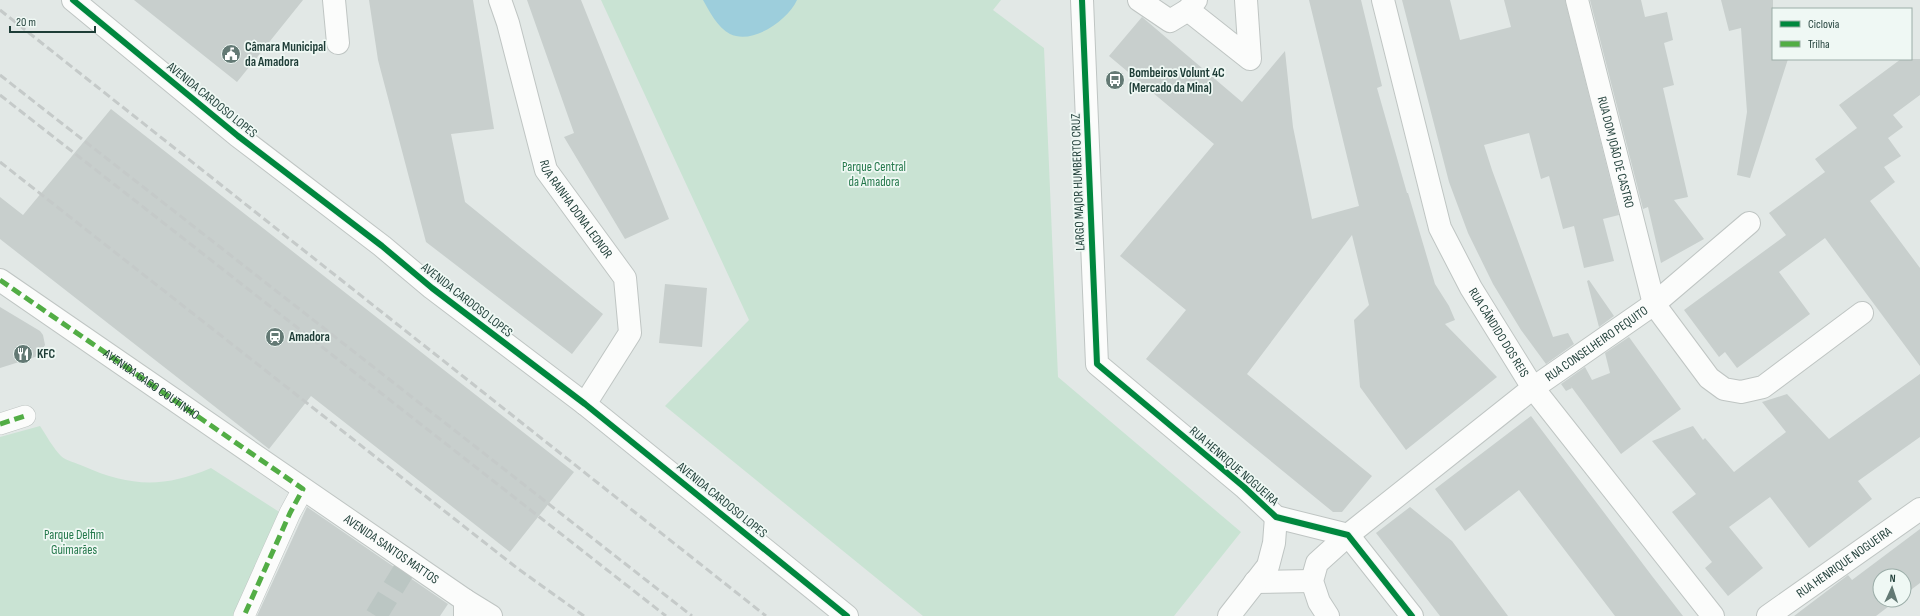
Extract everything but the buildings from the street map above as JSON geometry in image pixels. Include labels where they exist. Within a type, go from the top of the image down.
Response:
[{"type":"street","name":"AVENIDA CARDOSO LOPES","points":[[74,0],[238,136],[382,246],[432,288],[585,404],[847,616]]},
{"type":"street","points":[[334,0],[338,44]]},
{"type":"street","name":"RUA RAINHA DONA LEONOR","points":[[500,0],[508,23],[546,170],[625,278],[630,333],[585,404]]},
{"type":"street","name":"LARGO MAJOR HUMBERTO CRUZ","points":[[1082,0],[1097,364]]},
{"type":"street","points":[[1139,0],[1170,21],[1192,5],[1250,59],[1246,0]]},
{"type":"street","name":"RUA CÂNDIDO DOS REIS","points":[[1383,0],[1440,228],[1471,288],[1533,388],[1713,616]]},
{"type":"street","name":"RUA DOM JOÃO DE CASTRO","points":[[1578,0],[1654,304]]},
{"type":"street","name":"RUA CONSELHEIRO PEQUITO","points":[[1312,581],[1317,563],[1348,535],[1533,388],[1654,304],[1749,223]]},
{"type":"street","name":"AVENIDA GAGO COUTINHO","points":[[0,280],[303,489]]},
{"type":"street","points":[[1654,304],[1709,378],[1724,389],[1741,392],[1763,387],[1862,313]]},
{"type":"street","name":"RUA HENRIQUE NOGUEIRA","points":[[1097,364],[1244,487],[1276,517],[1348,535]]},
{"type":"street","points":[[0,424],[25,416]]},
{"type":"street","points":[[244,616],[290,513],[303,489]]},
{"type":"street","name":"AVENIDA SANTOS MATTOS","points":[[303,489],[465,608],[491,616]]},
{"type":"street","name":"RUA HENRIQUE NOGUEIRA","points":[[1768,616],[1920,508]]},
{"type":"street","points":[[1229,616],[1268,566],[1274,543],[1276,517]]},
{"type":"street","points":[[1348,535],[1412,616]]},
{"type":"street","points":[[1255,582],[1312,581],[1319,602],[1328,616]]},
{"type":"green space","name":"Parque Central da Amadora","points":[[601,0],[1001,0],[993,10],[1044,48],[1058,377],[1241,532],[1174,616],[923,616],[665,406],[749,320]]},
{"type":"green space","name":"Parque Delfim Guimarães","points":[[40,426],[55,449],[63,458],[100,473],[132,481],[162,482],[194,475],[211,468],[284,515],[233,616],[0,616],[0,437]]},
{"type":"water","points":[[703,0],[797,0],[786,15],[769,29],[749,36],[739,37],[730,34],[722,28],[714,19]]},
{"type":"tunnel","points":[[376,616],[409,562]]},
{"type":"railway","points":[[0,10],[766,616]]},
{"type":"railway","points":[[0,75],[692,616]]},
{"type":"railway","points":[[0,95],[666,616]]},
{"type":"railway","points":[[0,162],[517,568],[584,616]]},
{"type":"marked path","points":[[0,280],[303,489],[290,513],[244,616]]},
{"type":"marked path","points":[[0,424],[25,416]]},
{"type":"cycle path","points":[[73,0],[238,136],[382,246],[432,288],[585,404],[847,616]]},
{"type":"cycle path","points":[[1082,0],[1097,364],[1244,487],[1276,517],[1348,535],[1412,616]]},
{"type":"place","name":"Câmara Municipal da Amadora","points":[[231,54]]},
{"type":"place","name":"Bombeiros Volunt 4C (Mercado da Mina)","points":[[1115,80]]},
{"type":"place","name":"Amadora","points":[[275,337]]},
{"type":"place","name":"KFC","points":[[23,354]]}]
